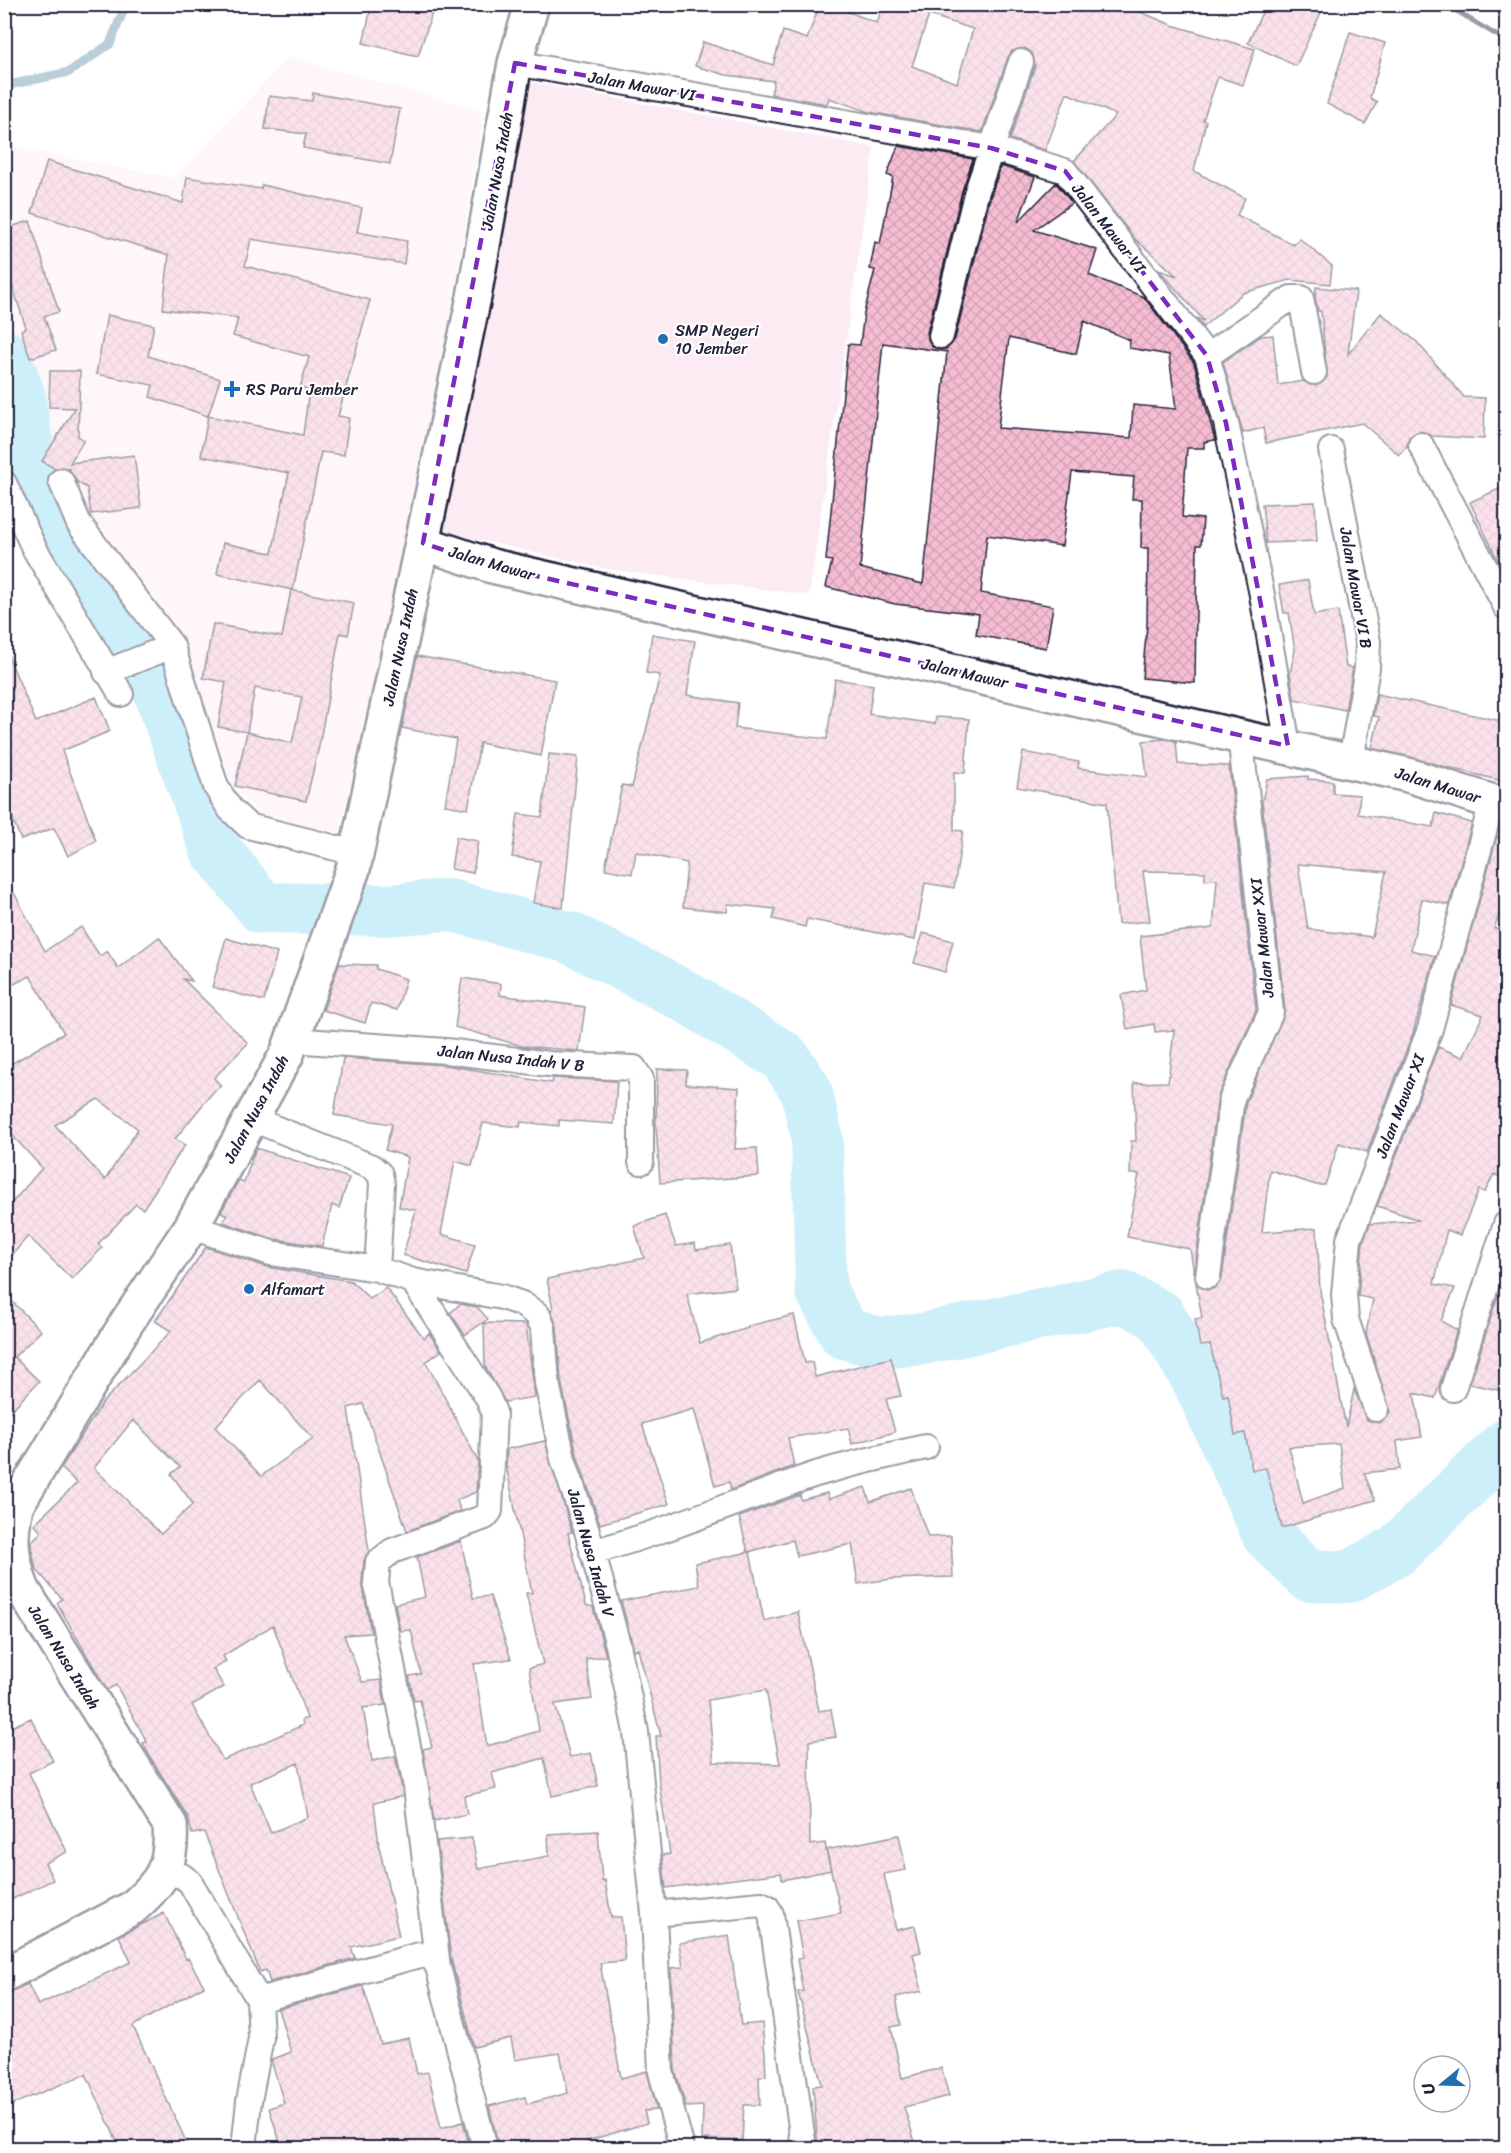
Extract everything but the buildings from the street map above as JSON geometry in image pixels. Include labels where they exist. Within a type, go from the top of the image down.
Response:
[{"type":"main road","name":"Jalan Nusa Indah","points":[[4,1975],[132,1908],[150,1893],[166,1872],[171,1845],[170,1826],[22,1590],[7,1541],[16,1506],[127,1322],[191,1227],[287,1054],[327,945],[354,861],[474,297],[516,63],[532,4]]},
{"type":"main road","name":"Jalan Mawar","points":[[423,543],[492,566],[1408,774],[1499,804]]},
{"type":"street","points":[[941,336],[976,194],[1021,62]]},
{"type":"street","name":"Jalan Mawar VI","points":[[516,63],[991,147],[1065,171],[1207,356],[1233,457],[1262,595],[1288,746]]},
{"type":"street","points":[[1207,356],[1291,298],[1297,297],[1301,298],[1314,372]]},
{"type":"street","points":[[1421,445],[1506,607]]},
{"type":"street","name":"Jalan Mawar VI B","points":[[1331,450],[1368,642],[1367,668],[1351,761]]},
{"type":"street","points":[[61,481],[79,524],[167,648],[216,787],[230,809],[248,826],[354,861]]},
{"type":"street","points":[[4,483],[34,548],[110,670],[121,694]]},
{"type":"street","points":[[110,670],[167,648]]},
{"type":"street","name":"Jalan Mawar XXI","points":[[1208,1276],[1232,1098],[1270,1012],[1240,735]]},
{"type":"street","name":"Jalan Mawar XI","points":[[1376,1409],[1346,1319],[1344,1294],[1349,1240],[1430,1029],[1499,804]]},
{"type":"street","name":"Jalan Nusa Indah V B","points":[[291,1040],[446,1052],[549,1064],[634,1068],[641,1079],[641,1162]]},
{"type":"street","points":[[252,1119],[372,1167],[380,1174],[382,1184],[377,1269]]},
{"type":"street","points":[[1453,1389],[1506,1224]]},
{"type":"street","name":"Jalan Nusa Indah V","points":[[191,1227],[271,1254],[377,1269],[413,1281],[502,1297],[538,1315],[543,1328],[547,1383],[563,1459],[618,1645],[636,1732],[654,1914],[661,2072],[682,2148]]},
{"type":"street","points":[[413,1281],[488,1398],[494,1412],[490,1511],[485,1516],[392,1551],[378,1562],[376,1582],[416,1787],[438,1967],[485,2148]]},
{"type":"street","points":[[592,1552],[646,1537],[813,1475],[926,1447]]},
{"type":"street","points":[[166,1872],[182,1876],[190,1882],[259,2000],[261,2038],[249,2101],[244,2148]]},
{"type":"street","points":[[654,1914],[761,1904],[767,1906],[771,1914],[787,2012],[804,2148]]},
{"type":"street","points":[[259,2000],[419,1955],[432,1958],[438,1967]]},
{"type":"highlighted area","points":[[515,63],[991,148],[1065,171],[1207,356],[1226,423],[1288,746],[492,566],[423,543]]},
{"type":"shaded area","name":"RS Paru Jember","points":[[288,57],[484,111],[425,470],[339,832],[270,824],[204,757],[146,649],[78,550],[44,457],[5,299],[4,145],[175,178]]},
{"type":"shaded area","name":"SMP Negeri 10 Jember","points":[[529,82],[874,147],[809,595],[606,569],[442,531]]},
{"type":"waterway","points":[[4,86],[69,72],[110,44],[126,4]]},
{"type":"waterway","points":[[4,356],[19,394],[30,463],[57,537],[116,633],[154,677],[216,850],[262,908],[385,910],[449,905],[571,938],[688,998],[784,1057],[806,1090],[817,1137],[821,1290],[844,1333],[879,1343],[922,1339],[1123,1297],[1160,1316],[1199,1383],[1268,1535],[1308,1575],[1349,1577],[1396,1551],[1506,1445]]},
{"type":"railway","points":[[1445,4],[1506,41]]},
{"type":"place","name":"SMP Negeri 10 Jember","points":[[663,339]]},
{"type":"place","name":"RS Paru Jember","points":[[232,389]]},
{"type":"place","name":"Alfamart","points":[[249,1289]]}]
